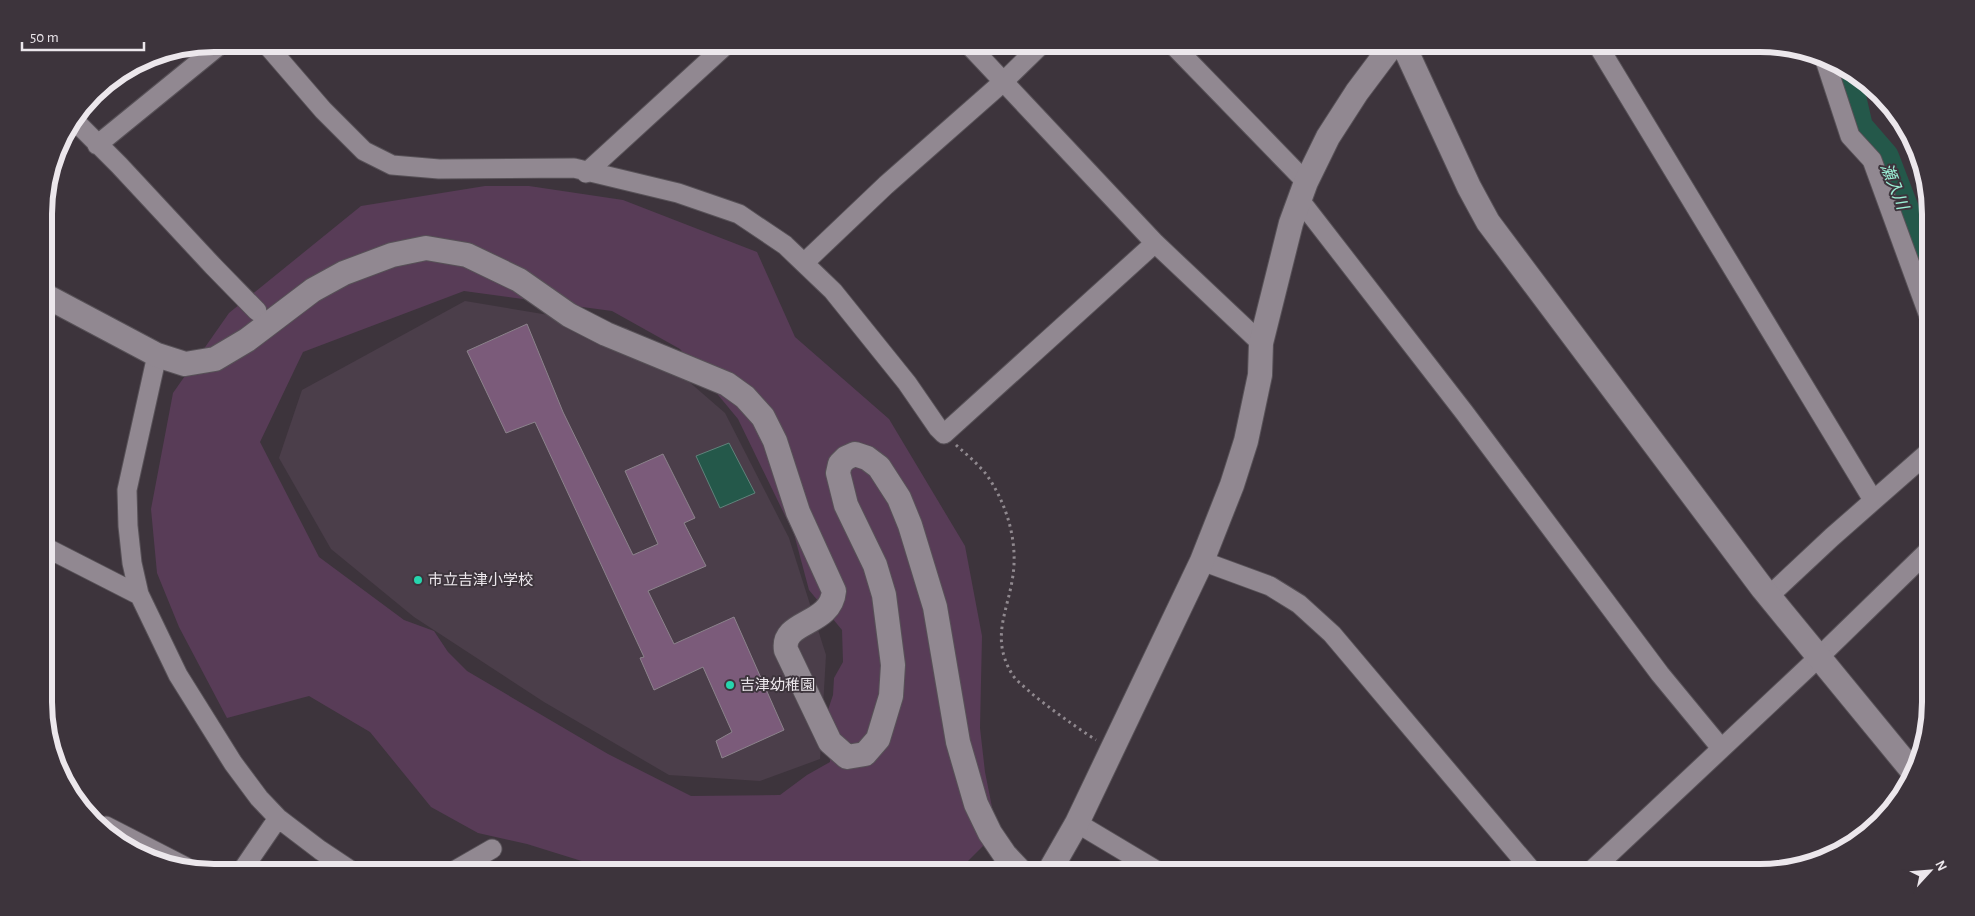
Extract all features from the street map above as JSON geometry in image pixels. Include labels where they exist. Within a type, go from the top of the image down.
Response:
[{"type":"street","points":[[97,144],[211,52]]},
{"type":"street","points":[[273,52],[323,110],[364,151],[392,165],[439,169],[574,168],[586,173],[678,193],[739,214],[785,245],[833,291],[907,383],[944,434],[1155,243]]},
{"type":"street","points":[[586,173],[718,52]]},
{"type":"street","points":[[975,52],[1155,243],[1261,343]]},
{"type":"street","points":[[804,263],[886,185],[1003,82],[1034,52]]},
{"type":"street","points":[[1179,52],[1303,191],[1458,404],[1660,674],[1721,748]]},
{"type":"street","points":[[1408,52],[1469,186],[1488,222],[1757,581],[1908,766]]},
{"type":"street","points":[[1602,52],[1873,500]]},
{"type":"street","points":[[1054,863],[1077,823],[1202,561],[1232,485],[1246,441],[1260,375],[1261,343],[1291,223],[1303,191],[1328,137],[1383,54]]},
{"type":"street","points":[[1827,68],[1850,136],[1872,160],[1922,297]]},
{"type":"street","points":[[80,125],[257,311]]},
{"type":"street","points":[[53,300],[156,355],[185,364],[215,359],[247,340],[313,290],[344,273],[392,255],[426,248],[466,255],[518,280],[569,315],[606,334],[727,384],[745,397],[763,418],[775,441],[798,512],[834,591],[833,601],[828,609],[789,634],[785,644],[786,650],[830,742],[847,757],[865,754],[878,739],[891,696],[893,665],[884,595],[875,565],[846,505],[838,473],[840,464],[846,458],[855,454],[867,458],[879,467],[900,498],[935,607],[958,742],[976,804],[995,841],[1012,863]]},
{"type":"street","points":[[156,355],[127,490],[132,563],[139,596],[178,676],[233,763],[259,798],[278,818],[341,864]]},
{"type":"street","points":[[1769,596],[1922,457]]},
{"type":"street","points":[[52,551],[139,596]]},
{"type":"street","points":[[1599,863],[1819,657],[1922,557]]},
{"type":"street","points":[[1202,561],[1270,586],[1299,604],[1332,634],[1526,863]]},
{"type":"street","points":[[247,864],[278,818]]},
{"type":"street","points":[[1077,823],[1145,863]]},
{"type":"street","points":[[122,834],[163,854]]},
{"type":"street","points":[[466,864],[492,849]]},
{"type":"path","points":[[944,434],[986,474],[1010,521],[1014,543],[1013,575],[1000,635],[1005,662],[1013,676],[1025,688],[1058,715],[1096,740]]},
{"type":"shaded area","points":[[485,186],[529,186],[623,200],[757,252],[795,337],[889,419],[965,546],[982,636],[980,728],[985,772],[997,832],[965,864],[591,864],[527,844],[478,833],[431,807],[370,732],[309,696],[227,718],[179,627],[157,573],[151,509],[173,393],[229,313],[361,206]],"holes":[[[464,291],[612,311],[680,349],[738,419],[794,534],[809,590],[842,630],[843,662],[834,678],[833,695],[828,710],[830,762],[807,775],[780,795],[691,796],[608,754],[467,671],[448,652],[434,631],[404,620],[319,557],[260,442],[303,352]]]},
{"type":"shaded area","points":[[465,301],[627,328],[725,413],[789,538],[826,655],[820,759],[760,781],[669,775],[544,702],[414,617],[331,549],[279,458],[302,390]]},
{"type":"shaded area","points":[[729,443],[755,493],[720,508],[696,456]]},
{"type":"building","points":[[527,324],[563,412],[633,555],[658,544],[625,471],[663,454],[695,518],[684,523],[706,566],[648,591],[674,644],[734,617],[784,730],[722,758],[716,741],[732,732],[703,667],[654,690],[640,658],[644,657],[535,422],[506,433],[467,351]]},
{"type":"waterway","name":"瀬入川","points":[[1847,78],[1858,127],[1884,157],[1922,256]]},
{"type":"place","name":"市立吉津小学校","points":[[418,580]]},
{"type":"place","name":"吉津幼稚園","points":[[730,685]]}]
